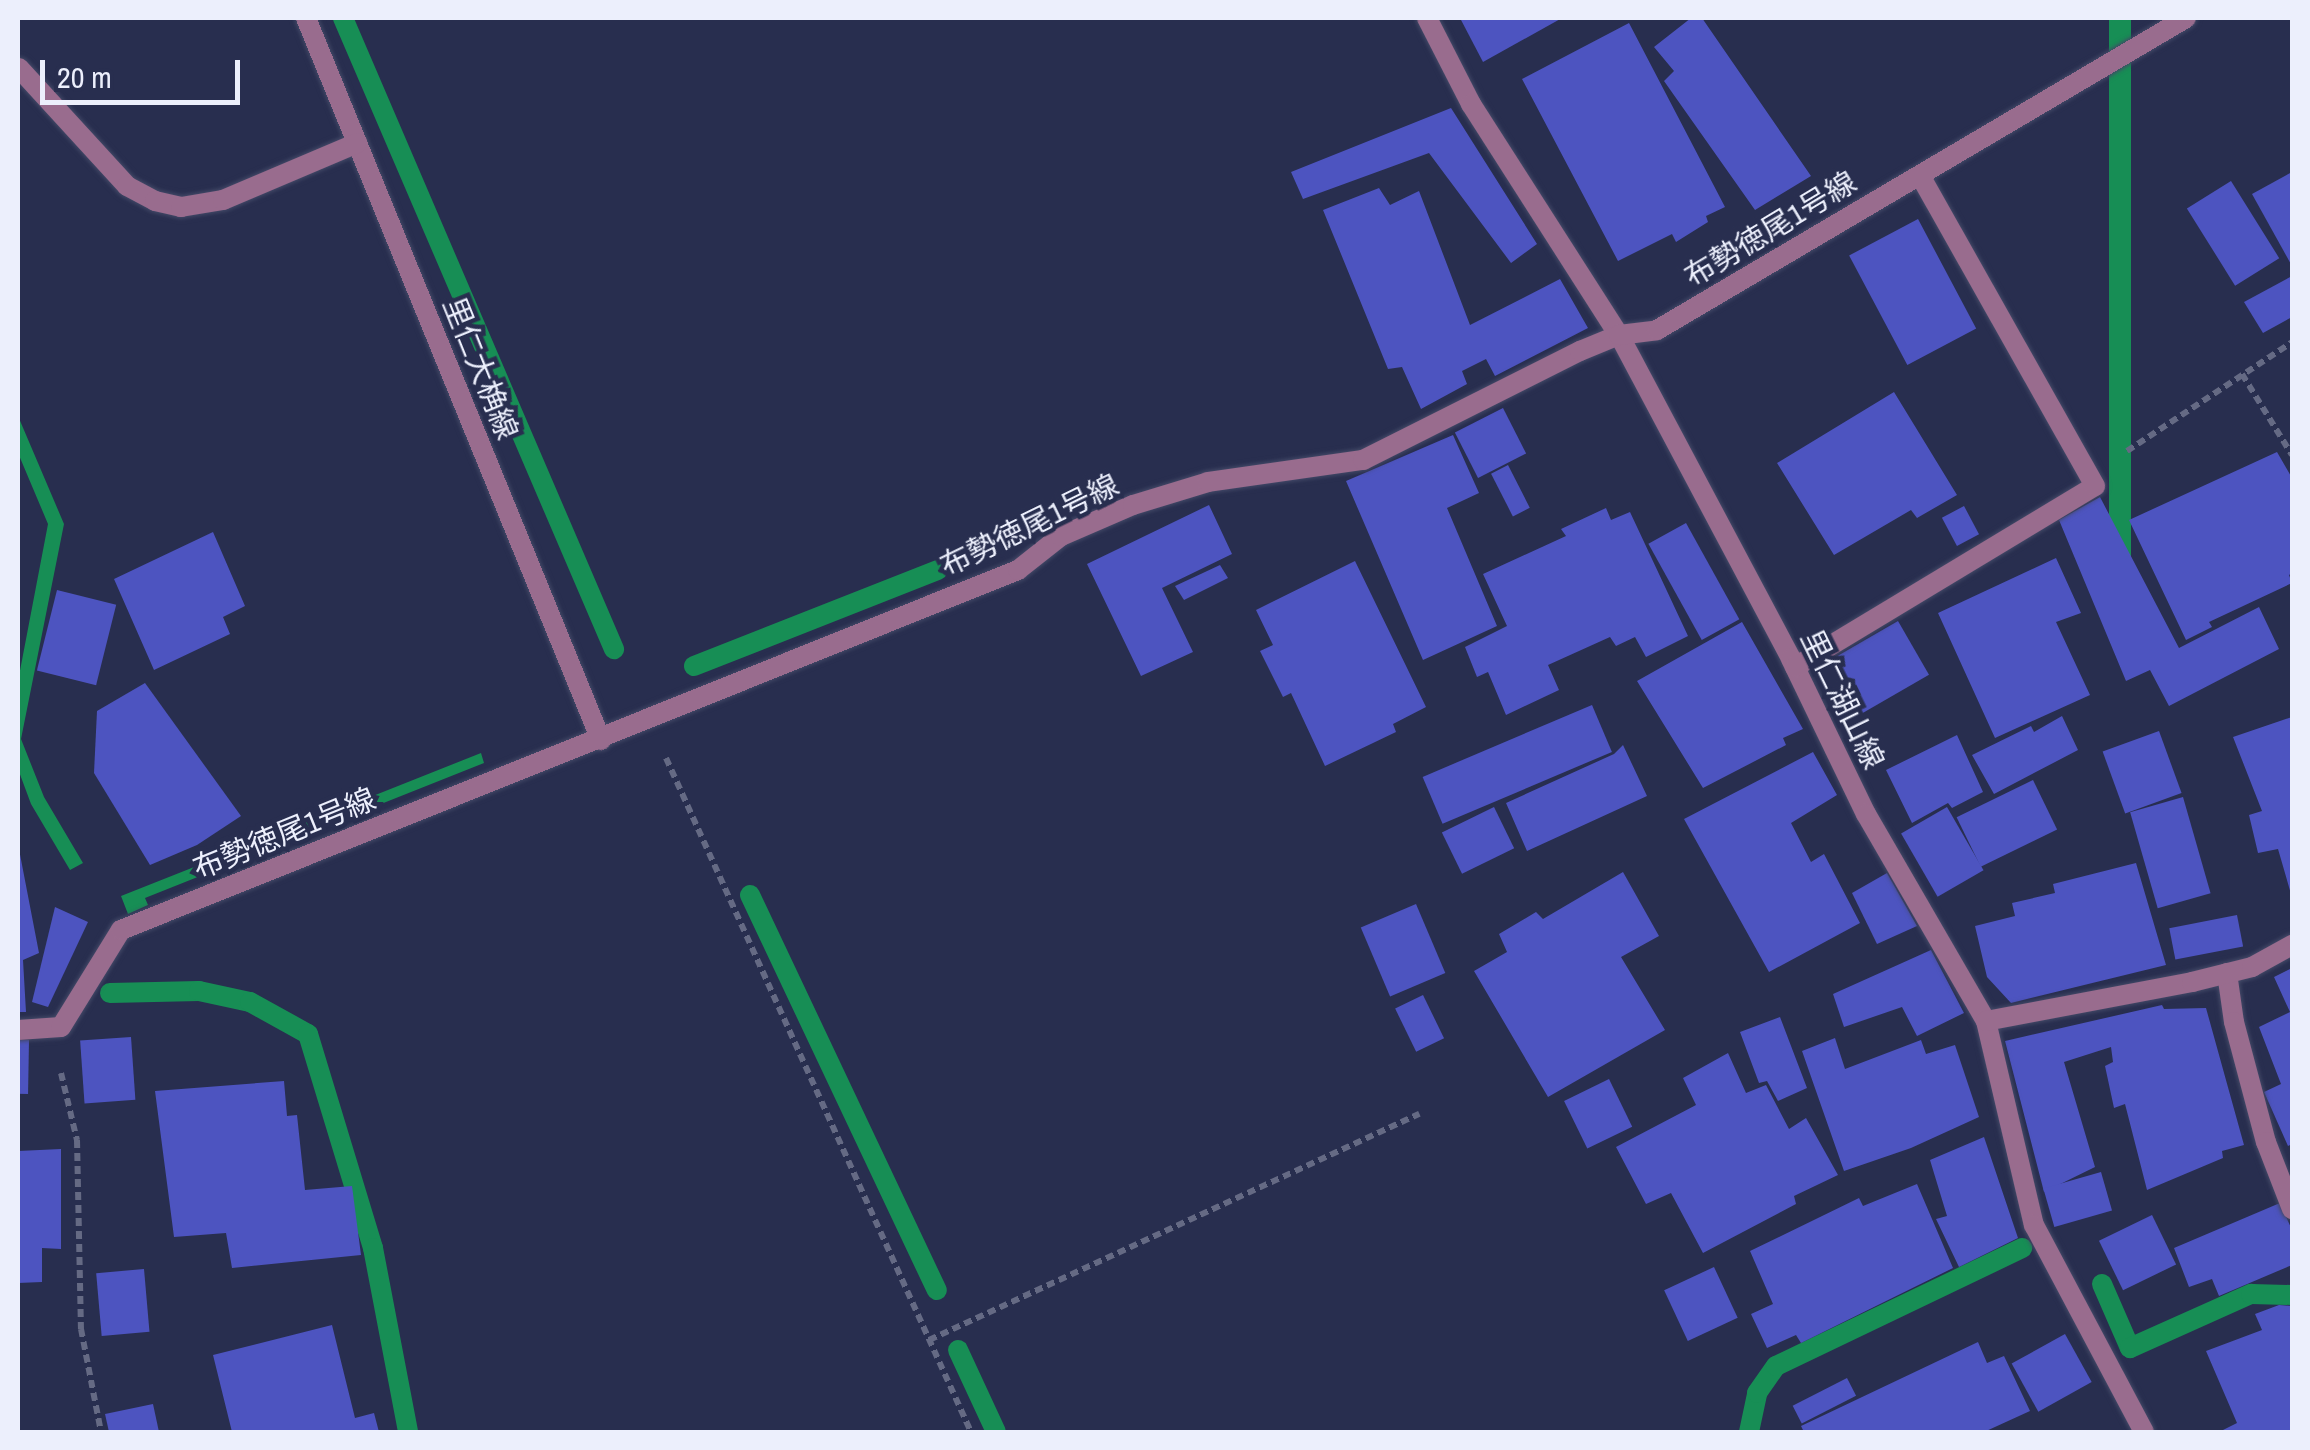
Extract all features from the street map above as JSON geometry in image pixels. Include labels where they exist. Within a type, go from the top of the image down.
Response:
[{"type":"street","name":"里仁大桷線","points":[[306,18],[601,740]]},
{"type":"street","name":"里仁湖山線","points":[[1428,18],[1470,104],[1619,336],[1795,667],[1866,814],[1986,1020],[2034,1226],[2144,1432]]},
{"type":"street","name":"布勢徳尾1号線","points":[[51,1028],[61,1027],[121,930],[1018,570],[1061,536],[1134,505],[1208,482],[1363,460],[1619,336],[1657,330],[2186,18]]},
{"type":"street","points":[[19,68],[127,186],[155,201],[181,207],[223,200],[357,143]]},
{"type":"street","points":[[1795,667],[2095,486],[1920,176]]},
{"type":"street","points":[[1986,1020],[2252,967],[2292,944]]},
{"type":"street","points":[[2227,972],[2234,1022],[2266,1142],[2292,1208]]},
{"type":"street","points":[[18,1030],[51,1028]]},
{"type":"path","points":[[2090,476],[2292,342]]},
{"type":"path","points":[[2242,374],[2292,454]]},
{"type":"path","points":[[649,720],[971,1432]]},
{"type":"path","points":[[51,1028],[77,1140],[81,1330],[101,1432]]},
{"type":"path","points":[[929,1340],[1419,1114]]},
{"type":"shaded area","points":[[2109,18],[2131,18],[2131,560],[2109,560]]},
{"type":"shaded area","points":[[18,416],[64,524],[21,739],[44,797],[83,863],[70,870],[31,804],[18,769],[18,681],[48,524],[18,453]]},
{"type":"shaded area","points":[[481,753],[484,763],[145,898],[148,905],[128,914],[121,896]]},
{"type":"building","points":[[1460,18],[1562,18],[1483,62]]},
{"type":"building","points":[[1691,18],[1702,18],[1811,176],[1755,210],[1664,81],[1674,71],[1654,47]]},
{"type":"building","points":[[1629,23],[1725,207],[1706,216],[1708,222],[1676,242],[1672,234],[1618,261],[1522,79]]},
{"type":"building","points":[[1451,108],[1537,244],[1511,263],[1429,153],[1303,199],[1291,172]]},
{"type":"building","points":[[2292,172],[2292,266],[2252,194]]},
{"type":"building","points":[[2231,181],[2279,258],[2235,286],[2187,209]]},
{"type":"building","points":[[1379,188],[1390,205],[1419,191],[1470,325],[1560,279],[1588,328],[1495,376],[1486,359],[1462,371],[1467,384],[1421,409],[1402,367],[1388,369],[1323,210]]},
{"type":"building","points":[[1918,219],[1976,328],[1907,365],[1849,256]]},
{"type":"building","points":[[2292,276],[2292,317],[2263,333],[2244,302]]},
{"type":"building","points":[[1894,392],[1957,495],[1917,518],[1911,510],[1834,555],[1777,463]]},
{"type":"building","points":[[1503,408],[1526,453],[1478,478],[1455,433]]},
{"type":"building","points":[[1453,435],[1479,493],[1447,508],[1497,626],[1423,660],[1346,481]]},
{"type":"building","points":[[2277,452],[2292,478],[2292,583],[2209,622],[2212,627],[2186,640],[2129,520]]},
{"type":"building","points":[[1508,465],[1530,508],[1513,516],[1491,474]]},
{"type":"building","points":[[2100,497],[2179,648],[2259,607],[2279,649],[2169,706],[2150,670],[2126,681],[2059,520]]},
{"type":"building","points":[[1209,505],[1232,554],[1162,588],[1193,652],[1141,676],[1087,564]]},
{"type":"building","points":[[1964,506],[1979,534],[1957,546],[1942,518]]},
{"type":"building","points":[[1606,508],[1611,520],[1630,512],[1688,636],[1646,657],[1635,637],[1616,646],[1610,637],[1548,665],[1559,690],[1506,715],[1488,672],[1477,677],[1465,647],[1507,626],[1483,574],[1566,536],[1561,529]]},
{"type":"building","points":[[1686,523],[1739,619],[1702,640],[1648,544]]},
{"type":"building","points":[[213,532],[245,606],[223,617],[230,634],[154,670],[114,579]]},
{"type":"building","points":[[2056,558],[2081,613],[2056,622],[2090,695],[1995,738],[1938,613]]},
{"type":"building","points":[[1355,561],[1426,707],[1393,724],[1396,732],[1325,766],[1291,693],[1283,697],[1260,651],[1273,645],[1256,610]]},
{"type":"building","points":[[1220,565],[1228,578],[1184,600],[1175,586]]},
{"type":"building","points":[[57,590],[116,605],[96,685],[37,671]]},
{"type":"building","points":[[1898,621],[1929,675],[1861,714],[1830,660]]},
{"type":"building","points":[[1742,622],[1803,729],[1783,738],[1786,745],[1703,788],[1637,681]]},
{"type":"building","points":[[145,683],[241,816],[197,845],[150,865],[94,773],[97,711]]},
{"type":"building","points":[[1592,705],[1612,752],[1443,824],[1423,777]]},
{"type":"building","points":[[2062,716],[2078,750],[1994,794],[1972,755],[2031,726],[2034,732]]},
{"type":"building","points":[[2292,717],[2291,894],[2278,849],[2258,853],[2249,815],[2262,811],[2233,737]]},
{"type":"building","points":[[2159,731],[2182,793],[2125,814],[2103,752]]},
{"type":"building","points":[[1957,735],[1983,792],[1952,808],[1948,803],[1912,823],[1886,770]]},
{"type":"building","points":[[1623,745],[1647,796],[1527,851],[1506,803],[1614,754]]},
{"type":"building","points":[[1813,752],[1837,795],[1791,823],[1811,862],[1824,854],[1860,923],[1769,972],[1684,819]]},
{"type":"building","points":[[2033,780],[2057,829],[1981,867],[1957,817]]},
{"type":"building","points":[[2183,797],[2211,893],[2158,908],[2130,812]]},
{"type":"building","points":[[1494,807],[1514,848],[1462,874],[1442,832]]},
{"type":"building","points":[[1947,807],[1984,870],[1938,897],[1901,834]]},
{"type":"building","points":[[18,844],[39,953],[23,960],[26,1012],[18,1012]]},
{"type":"building","points":[[2136,863],[2166,965],[2011,1003],[1987,977],[1975,926],[2015,916],[2012,903],[2055,893],[2053,884]]},
{"type":"building","points":[[1623,872],[1659,936],[1621,957],[1665,1030],[1548,1097],[1474,971],[1507,952],[1499,934],[1536,912],[1543,919]]},
{"type":"building","points":[[1887,873],[1917,926],[1877,944],[1852,893]]},
{"type":"building","points":[[1416,904],[1445,973],[1390,996],[1361,927]]},
{"type":"building","points":[[55,907],[88,922],[48,1007],[32,1002]]},
{"type":"building","points":[[2237,915],[2243,946],[2175,960],[2169,928]]},
{"type":"building","points":[[1931,950],[1964,1013],[1917,1036],[1902,1007],[1844,1027],[1833,994]]},
{"type":"building","points":[[2292,968],[2292,1144],[2288,1146],[2264,1092],[2281,1084],[2259,1027],[2290,1012],[2274,977]]},
{"type":"building","points":[[1423,995],[1444,1038],[1416,1052],[1395,1009]]},
{"type":"building","points":[[2162,1005],[2164,1009],[2206,1008],[2244,1145],[2222,1151],[2223,1158],[2147,1190],[2125,1104],[2114,1108],[2105,1066],[2113,1062],[2111,1047],[2064,1062],[2095,1167],[2044,1192],[2005,1041]]},
{"type":"building","points":[[1780,1017],[1807,1088],[1778,1101],[1767,1081],[1759,1083],[1740,1032]]},
{"type":"building","points":[[131,1037],[135,1100],[85,1103],[80,1041]]},
{"type":"building","points":[[1835,1038],[1845,1069],[1921,1040],[1926,1054],[1955,1045],[1979,1117],[1911,1148],[1844,1171],[1802,1051]]},
{"type":"building","points":[[18,1040],[29,1040],[28,1094],[18,1094]]},
{"type":"building","points":[[1728,1053],[1746,1093],[1766,1085],[1789,1129],[1806,1118],[1838,1175],[1794,1196],[1796,1204],[1703,1253],[1671,1193],[1646,1204],[1616,1147],[1696,1105],[1683,1078]]},
{"type":"building","points":[[1609,1079],[1632,1127],[1587,1149],[1564,1101]]},
{"type":"building","points":[[284,1081],[287,1116],[297,1115],[305,1190],[352,1186],[361,1255],[232,1268],[226,1233],[174,1237],[155,1091]]},
{"type":"building","points":[[1984,1137],[2018,1238],[1959,1267],[1936,1219],[1947,1216],[1930,1160]]},
{"type":"building","points":[[61,1149],[61,1249],[42,1248],[42,1282],[18,1283],[18,1151]]},
{"type":"building","points":[[2101,1172],[2112,1210],[2054,1227],[2043,1189]]},
{"type":"building","points":[[1917,1184],[1953,1268],[1801,1343],[1796,1335],[1767,1348],[1751,1314],[1773,1304],[1750,1251],[1859,1198],[1863,1206]]},
{"type":"building","points":[[2280,1203],[2292,1230],[2292,1265],[2219,1296],[2212,1279],[2189,1287],[2174,1248]]},
{"type":"building","points":[[2152,1215],[2176,1264],[2123,1290],[2099,1241]]},
{"type":"building","points":[[1714,1267],[1738,1318],[1688,1341],[1664,1290]]},
{"type":"building","points":[[144,1269],[149,1332],[102,1336],[96,1273]]},
{"type":"building","points":[[2279,1305],[2292,1306],[2292,1432],[2219,1432],[2237,1423],[2206,1351],[2262,1330],[2255,1314]]},
{"type":"building","points":[[332,1325],[355,1418],[374,1413],[379,1432],[232,1432],[213,1355]]},
{"type":"building","points":[[2065,1334],[2092,1382],[2038,1412],[2012,1364]]},
{"type":"building","points":[[1978,1342],[1987,1363],[2004,1356],[2030,1411],[1984,1432],[1804,1432],[1801,1426]]},
{"type":"building","points":[[1847,1378],[1856,1396],[1802,1424],[1793,1406]]},
{"type":"building","points":[[153,1404],[159,1432],[109,1432],[105,1414]]},
{"type":"waterway","points":[[343,18],[614,649]]},
{"type":"waterway","points":[[694,666],[938,570]]},
{"type":"waterway","points":[[750,895],[937,1290]]},
{"type":"waterway","points":[[110,993],[199,991],[250,1002],[308,1034],[373,1248],[408,1432]]},
{"type":"waterway","points":[[1749,1432],[1757,1393],[1776,1366],[2022,1248]]},
{"type":"waterway","points":[[2102,1284],[2130,1348],[2251,1294],[2292,1295]]},
{"type":"waterway","points":[[958,1350],[996,1432]]}]
